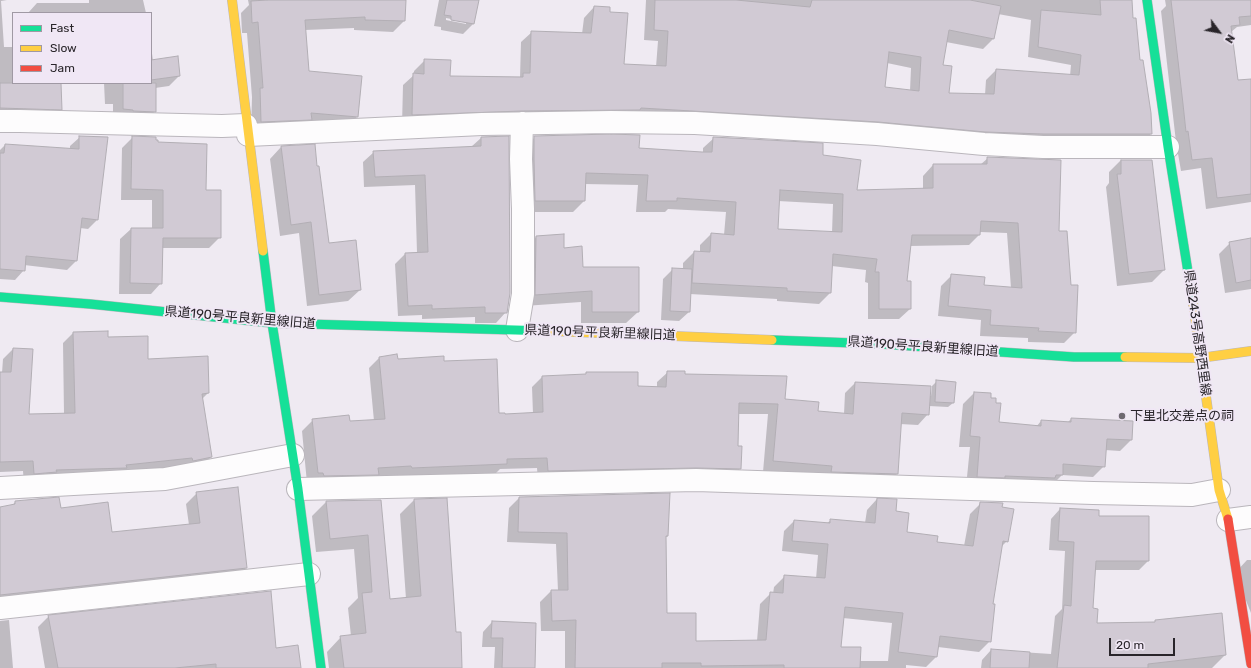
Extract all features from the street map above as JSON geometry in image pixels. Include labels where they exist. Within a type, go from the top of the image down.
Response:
[{"type":"street","points":[[232,0],[272,323],[298,488],[321,668]]},
{"type":"street","name":"県道243号高野西里線","points":[[1147,0],[1168,147],[1195,315],[1219,490],[1228,520],[1251,664]]},
{"type":"street","points":[[0,121],[206,125],[247,130],[379,128],[522,123],[695,123],[877,134],[991,144],[1059,147],[1168,147]]},
{"type":"street","points":[[517,330],[523,294],[523,209],[521,159],[522,123]]},
{"type":"street","name":"県道190号平良新里線旧道","points":[[0,297],[90,304],[272,323],[517,330],[882,344],[1074,357],[1200,358],[1251,351]]},
{"type":"street","points":[[0,488],[165,479],[292,456]]},
{"type":"street","points":[[298,488],[696,480],[1124,494],[1192,495],[1219,490]]},
{"type":"street","points":[[1228,520],[1251,517]]},
{"type":"street","points":[[0,608],[309,574]]},
{"type":"building","points":[[406,0],[405,21],[365,20],[365,17],[305,20],[309,71],[362,76],[358,117],[311,113],[312,120],[261,122],[260,88],[263,88],[258,22],[252,23],[251,1]]},
{"type":"building","points":[[447,0],[479,0],[474,24],[451,20],[451,16],[444,15]]},
{"type":"building","points":[[655,0],[736,0],[810,7],[812,0],[970,0],[1001,6],[994,39],[949,30],[943,65],[952,66],[949,93],[994,94],[996,69],[1079,75],[1081,55],[1038,47],[1041,10],[1101,15],[1100,0],[1132,0],[1133,18],[1136,18],[1140,60],[1143,60],[1151,113],[1152,134],[1043,134],[985,132],[878,122],[641,108],[640,110],[522,111],[412,115],[413,73],[424,74],[424,59],[451,60],[450,76],[523,77],[523,73],[530,73],[531,31],[591,33],[594,6],[610,7],[610,12],[628,13],[624,64],[666,66],[668,31],[654,30]],"holes":[[[889,52],[921,57],[919,91],[885,87]]]},
{"type":"building","points":[[1171,0],[1251,0],[1251,16],[1239,17],[1240,25],[1231,26],[1238,80],[1251,79],[1251,194],[1217,198],[1212,158],[1192,160],[1188,131],[1186,132]]},
{"type":"building","points":[[178,56],[180,76],[152,80],[152,60]]},
{"type":"building","points":[[0,83],[61,84],[62,110],[0,108]]},
{"type":"building","points":[[156,83],[156,112],[123,109],[123,84]]},
{"type":"building","points":[[611,134],[640,135],[639,148],[702,152],[712,152],[713,137],[823,143],[823,155],[861,160],[857,190],[933,188],[933,164],[987,164],[987,157],[1061,160],[1059,231],[1067,231],[1071,285],[1078,285],[1076,333],[1038,331],[1039,328],[990,325],[991,310],[948,306],[951,274],[985,277],[984,285],[1022,288],[1018,223],[981,221],[980,235],[912,235],[907,281],[911,281],[911,309],[879,309],[879,272],[875,272],[877,259],[833,254],[831,293],[787,291],[787,288],[692,283],[694,251],[710,252],[711,233],[734,235],[736,202],[677,198],[677,201],[646,201],[648,175],[586,173],[585,201],[535,201],[534,136]],"holes":[[[780,190],[843,194],[842,232],[778,229]]]},
{"type":"building","points":[[79,136],[108,137],[98,220],[82,218],[77,261],[26,256],[25,271],[0,269],[0,153],[4,153],[5,144],[79,149]]},
{"type":"building","points":[[132,136],[156,137],[158,142],[207,144],[206,190],[221,190],[221,238],[163,238],[162,284],[130,283],[131,228],[163,228],[163,190],[131,189]]},
{"type":"building","points":[[509,136],[510,293],[507,313],[485,313],[485,307],[432,309],[432,305],[408,306],[405,253],[428,252],[425,175],[375,177],[373,151],[481,146],[481,137]]},
{"type":"building","points":[[315,144],[329,243],[356,240],[361,290],[319,295],[311,222],[291,225],[281,146]]},
{"type":"building","points":[[1121,160],[1152,160],[1165,270],[1129,274],[1117,174],[1121,174]]},
{"type":"building","points":[[564,234],[564,248],[582,246],[583,267],[639,267],[639,312],[592,312],[592,291],[535,295],[536,236]]},
{"type":"building","points":[[1251,238],[1251,280],[1236,283],[1229,242]]},
{"type":"building","points":[[672,268],[692,269],[690,312],[670,311]]},
{"type":"building","points":[[108,331],[108,337],[148,336],[148,359],[208,356],[209,393],[202,394],[212,457],[193,461],[192,458],[126,465],[127,468],[56,470],[57,472],[34,474],[33,461],[0,462],[0,372],[11,372],[13,348],[33,349],[29,414],[75,413],[73,332]]},
{"type":"building","points":[[397,354],[398,359],[444,356],[444,361],[497,359],[499,413],[505,414],[543,412],[542,376],[586,374],[586,372],[638,372],[638,386],[666,387],[667,371],[685,371],[685,374],[787,376],[785,399],[819,402],[818,411],[853,414],[855,382],[931,386],[929,415],[902,413],[898,474],[831,472],[832,466],[773,461],[778,404],[739,403],[738,446],[742,446],[741,469],[696,468],[548,471],[547,458],[507,459],[507,464],[378,468],[379,475],[324,476],[323,473],[318,473],[312,419],[349,415],[350,421],[385,419],[379,357]]},
{"type":"building","points":[[936,380],[956,382],[954,403],[935,402]]},
{"type":"building","points":[[974,392],[991,393],[991,398],[996,398],[996,403],[1001,403],[999,422],[1041,426],[1041,420],[1071,422],[1071,418],[1133,421],[1132,440],[1107,439],[1105,467],[1063,464],[1063,475],[1056,475],[1055,478],[1005,476],[1005,478],[977,477],[980,437],[970,436]]},
{"type":"building","points":[[238,487],[247,568],[0,595],[0,507],[15,504],[15,501],[59,497],[61,508],[108,502],[112,532],[200,523],[196,492]]},
{"type":"building","points":[[670,493],[668,536],[666,536],[667,613],[696,613],[696,641],[766,640],[770,592],[783,593],[784,575],[825,578],[828,544],[792,541],[794,520],[830,523],[830,519],[875,523],[877,498],[897,499],[896,511],[909,513],[907,532],[938,536],[937,542],[973,546],[980,502],[1003,503],[1002,507],[1014,509],[1008,542],[1003,541],[993,604],[995,604],[991,642],[940,636],[937,657],[898,652],[903,613],[845,607],[841,647],[861,647],[860,668],[784,668],[784,665],[701,666],[701,663],[662,663],[662,668],[575,668],[576,620],[552,621],[551,590],[568,590],[567,533],[518,532],[519,497]]},
{"type":"building","points":[[447,498],[456,632],[461,632],[462,668],[344,668],[340,636],[366,633],[362,593],[372,592],[368,535],[330,539],[326,501],[381,500],[390,599],[421,596],[414,499]]},
{"type":"building","points":[[1060,508],[1099,510],[1099,516],[1149,516],[1149,561],[1096,561],[1093,608],[1098,609],[1097,623],[1155,622],[1155,620],[1222,613],[1226,655],[1148,664],[1148,668],[1057,668],[1064,605],[1071,606],[1074,542],[1058,541]]},
{"type":"building","points":[[271,591],[276,648],[298,645],[301,668],[216,668],[216,664],[175,668],[58,668],[48,615]]},
{"type":"building","points":[[492,621],[536,623],[535,668],[502,668],[503,638],[491,638]]},
{"type":"building","points":[[991,649],[1030,652],[1029,668],[990,668]]},
{"type":"traffic: fast","points":[[1147,0],[1168,147],[1193,303]]},
{"type":"traffic: fast","points":[[263,251],[272,323],[298,489],[321,668]]},
{"type":"traffic: fast","points":[[0,297],[90,304],[272,323],[550,331]]},
{"type":"traffic: fast","points":[[772,340],[882,344],[1074,357],[1125,357]]},
{"type":"traffic: slow","points":[[232,0],[263,251]]},
{"type":"traffic: slow","points":[[1193,303],[1219,490],[1228,519]]},
{"type":"traffic: slow","points":[[550,331],[772,340]]},
{"type":"traffic: slow","points":[[1125,357],[1200,358],[1251,351]]},
{"type":"traffic: jam","points":[[1228,519],[1251,664]]},
{"type":"place","name":"下里北交差点の祠","points":[[1122,416]]}]
